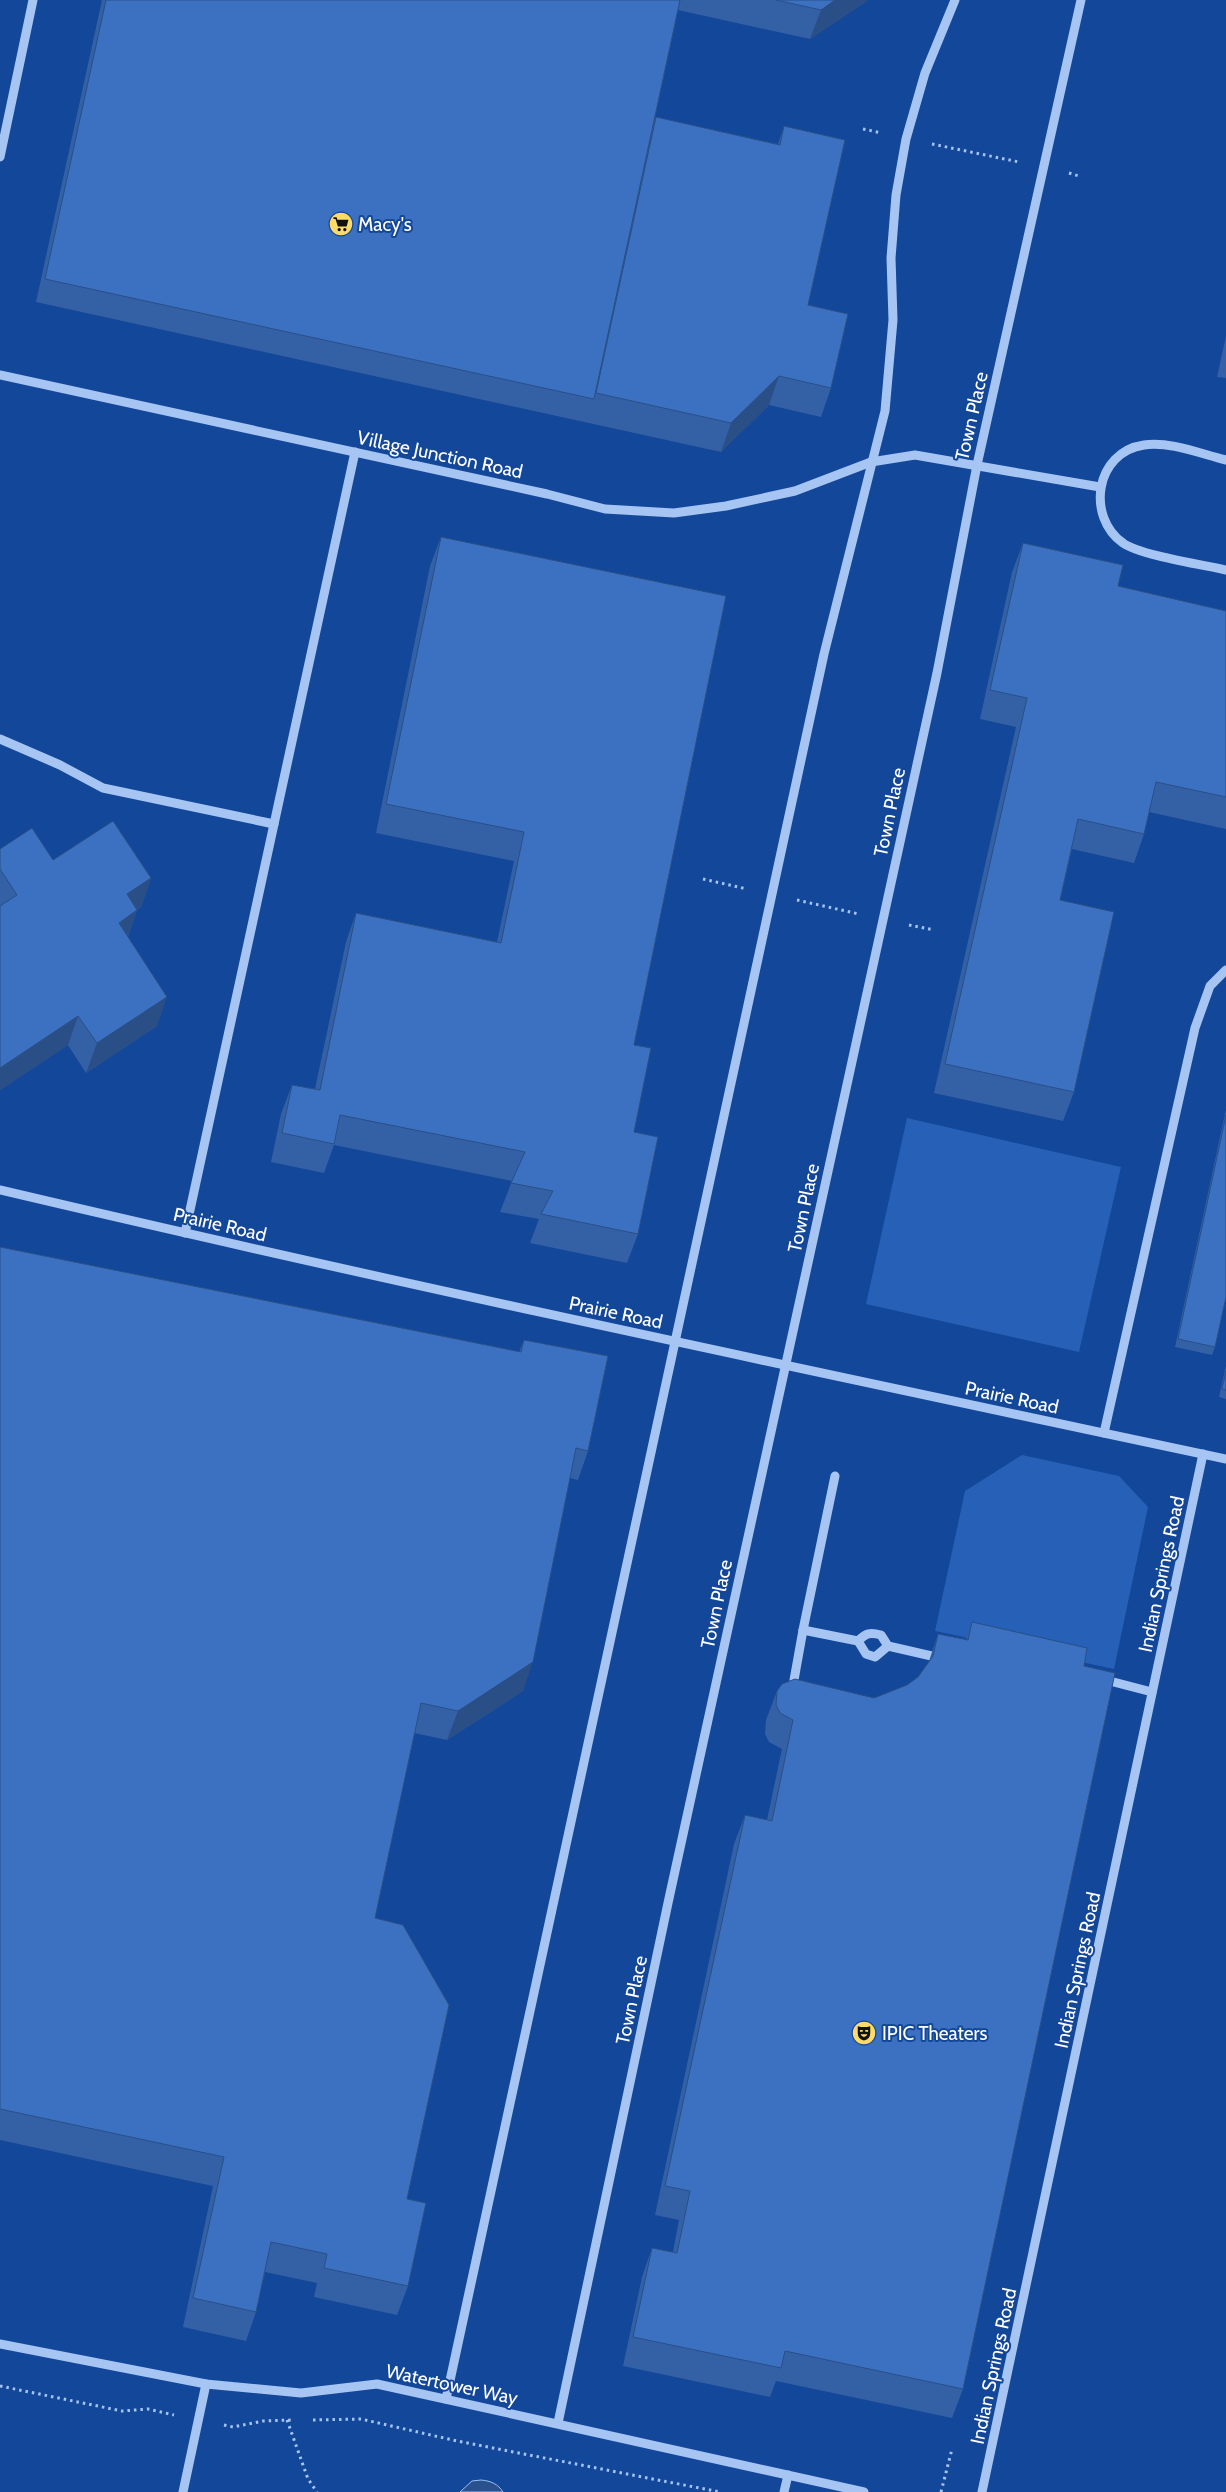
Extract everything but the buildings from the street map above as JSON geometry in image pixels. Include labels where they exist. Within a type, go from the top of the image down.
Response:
[{"type":"street","points":[[0,157],[33,0]]},
{"type":"street","points":[[446,2399],[824,654],[885,411],[893,320],[891,258],[896,195],[906,138],[925,73],[955,0]]},
{"type":"street","name":"Town Place","points":[[558,2423],[668,1903],[936,673],[976,465],[1081,0]]},
{"type":"street","name":"Village Junction Road","points":[[0,375],[548,494],[605,509],[674,513],[726,506],[794,491],[871,462],[915,455],[1100,487]]},
{"type":"street","points":[[1226,460],[1165,446],[1144,445],[1124,452],[1109,467],[1100,487],[1100,509],[1108,529],[1124,544],[1145,552],[1226,570]]},
{"type":"street","points":[[185,1233],[355,452]]},
{"type":"street","points":[[0,739],[60,765],[103,788],[274,824]]},
{"type":"street","points":[[1104,1433],[1195,1028],[1210,986],[1226,970]]},
{"type":"street","name":"Prairie Road","points":[[0,1190],[675,1342],[1226,1459]]},
{"type":"street","name":"Indian Springs Road","points":[[982,2492],[1203,1454]]},
{"type":"street","points":[[794,1680],[835,1476]]},
{"type":"street","points":[[803,1630],[858,1641],[866,1654],[875,1657],[888,1646]]},
{"type":"street","points":[[858,1641],[865,1634],[872,1632],[881,1635],[888,1646],[936,1657],[948,1651]]},
{"type":"street","points":[[1097,1677],[1152,1692]]},
{"type":"street","name":"Watertower Way","points":[[0,2344],[206,2384],[301,2393],[377,2384],[864,2492]]},
{"type":"street","points":[[183,2492],[206,2384]]},
{"type":"street","points":[[784,2492],[788,2475]]},
{"type":"path","points":[[863,129],[1079,176]]},
{"type":"path","points":[[703,879],[934,930]]},
{"type":"path","points":[[0,2386],[122,2411],[148,2409],[233,2427],[263,2421],[296,2420]]},
{"type":"path","points":[[305,2420],[361,2419],[707,2491],[720,2492]]},
{"type":"path","points":[[287,2420],[308,2479],[317,2492]]},
{"type":"path","points":[[942,2492],[952,2449]]},
{"type":"shaded area","points":[[907,1118],[1121,1167],[1079,1352],[866,1304]]},
{"type":"shaded area","points":[[1022,1455],[1119,1476],[1148,1507],[1114,1669],[935,1631],[965,1491]]},
{"type":"shaded area","points":[[481,2480],[494,2483],[503,2492],[460,2492],[472,2481]]},
{"type":"place","name":"Macy's","points":[[341,224]]},
{"type":"place","name":"IPIC Theaters","points":[[864,2033]]}]
